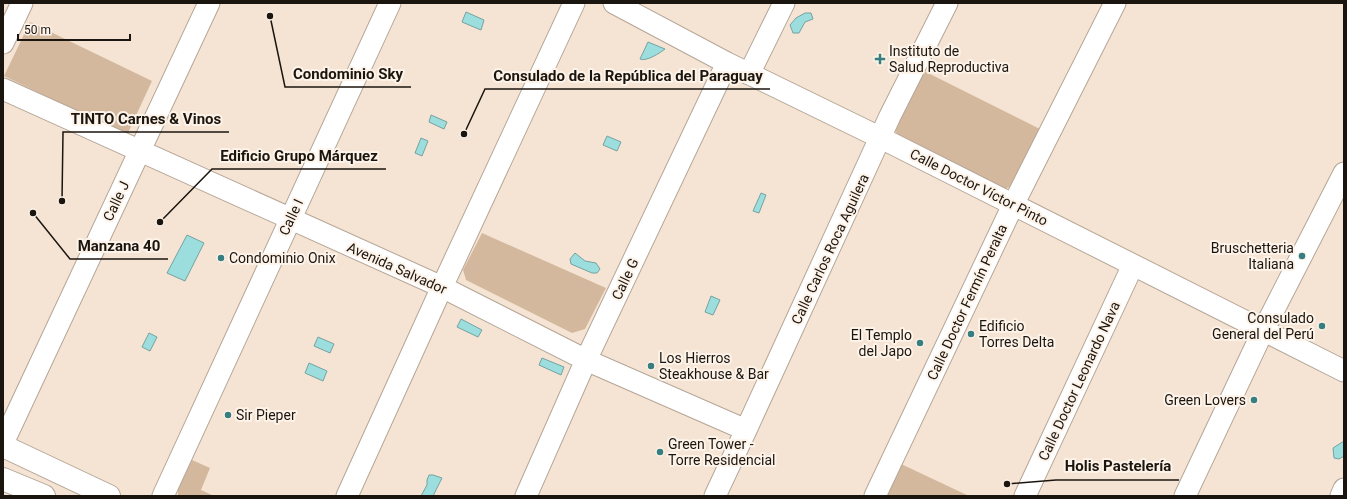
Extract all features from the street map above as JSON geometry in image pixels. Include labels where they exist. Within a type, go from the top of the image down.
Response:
[{"type":"main road","points":[[3,444],[109,496]]},
{"type":"main road","points":[[3,479],[44,496]]},
{"type":"street","points":[[3,44],[22,3]]},
{"type":"street","name":"Calle J","points":[[3,444],[209,3]]},
{"type":"street","name":"Calle I","points":[[163,496],[390,3]]},
{"type":"street","points":[[348,496],[442,287],[574,3]]},
{"type":"street","name":"Calle Doctor Víctor Pinto","points":[[614,3],[727,63],[880,138],[1344,371]]},
{"type":"street","points":[[749,74],[784,3]]},
{"type":"street","name":"Calle Carlos Roca Aguilera","points":[[714,496],[746,430],[890,116],[947,3]]},
{"type":"street","name":"Calle Doctor Fermín Peralta","points":[[875,496],[1013,205],[1115,3]]},
{"type":"street","name":"Calle G","points":[[526,496],[586,360],[727,63]]},
{"type":"street","name":"Avenida Salvador","points":[[3,89],[442,287],[586,360],[746,430]]},
{"type":"street","points":[[1185,496],[1263,331],[1344,174]]},
{"type":"street","name":"Calle Doctor Leonardo Nava","points":[[1025,496],[1133,265]]},
{"type":"street","points":[[1341,496],[1344,489]]},
{"type":"shaded area","points":[[30,22],[152,81],[127,135],[4,76]]},
{"type":"shaded area","points":[[924,71],[1042,130],[1015,182],[1010,187],[1003,189],[900,137],[895,131],[894,124]]},
{"type":"shaded area","points":[[482,233],[606,288],[585,329],[572,333],[466,280],[463,270]]},
{"type":"shaded area","points":[[192,460],[210,468],[201,490],[214,496],[178,496],[178,489]]},
{"type":"shaded area","points":[[899,463],[969,496],[883,496]]},
{"type":"water","points":[[466,12],[484,20],[481,30],[462,22]]},
{"type":"water","points":[[805,13],[811,13],[813,19],[805,22],[799,33],[793,33],[790,25],[796,18]]},
{"type":"water","points":[[648,42],[665,49],[649,58],[643,60],[640,59]]},
{"type":"water","points":[[431,115],[447,122],[444,129],[429,122]]},
{"type":"water","points":[[607,136],[621,142],[617,151],[603,145]]},
{"type":"water","points":[[421,138],[428,141],[422,156],[415,153]]},
{"type":"water","points":[[761,193],[766,195],[759,213],[753,211]]},
{"type":"water","points":[[187,235],[204,243],[185,281],[167,273]]},
{"type":"water","points":[[575,253],[585,261],[596,263],[600,269],[597,273],[592,273],[571,264],[570,259]]},
{"type":"water","points":[[711,296],[720,300],[713,315],[705,312]]},
{"type":"water","points":[[461,319],[482,330],[478,337],[457,327]]},
{"type":"water","points":[[149,333],[157,337],[150,351],[142,347]]},
{"type":"water","points":[[318,337],[334,344],[330,353],[314,346]]},
{"type":"water","points":[[542,358],[564,367],[561,375],[539,365]]},
{"type":"water","points":[[309,363],[327,371],[323,381],[305,373]]},
{"type":"water","points":[[1344,441],[1344,456],[1339,459],[1334,458],[1333,448]]},
{"type":"water","points":[[429,475],[442,478],[433,496],[421,496],[427,485]]},
{"type":"place","name":"Condominio Sky","points":[[270,16]]},
{"type":"place","name":"Instituto de Salud Reproductiva","points":[[880,59]]},
{"type":"place","name":"Consulado de la República del Paraguay","points":[[464,134]]},
{"type":"place","name":"TINTO Carnes & Vinos","points":[[62,201]]},
{"type":"place","name":"Manzana 40","points":[[33,213]]},
{"type":"place","name":"Edificio Grupo Márquez","points":[[160,222]]},
{"type":"place","name":"Bruschetteria Italiana","points":[[1302,256]]},
{"type":"place","name":"Condominio Onix","points":[[221,258]]},
{"type":"place","name":"Consulado General del Perú","points":[[1322,326]]},
{"type":"place","name":"Edificio Torres Delta","points":[[971,334]]},
{"type":"place","name":"El Templo del Japo","points":[[920,343]]},
{"type":"place","name":"Los Hierros Steakhouse & Bar","points":[[651,366]]},
{"type":"place","name":"Green Lovers","points":[[1254,400]]},
{"type":"place","name":"Sir Pieper","points":[[228,415]]},
{"type":"place","name":"Green Tower - Torre Residencial","points":[[660,452]]},
{"type":"place","name":"Holis Pastelería","points":[[1007,484]]}]
